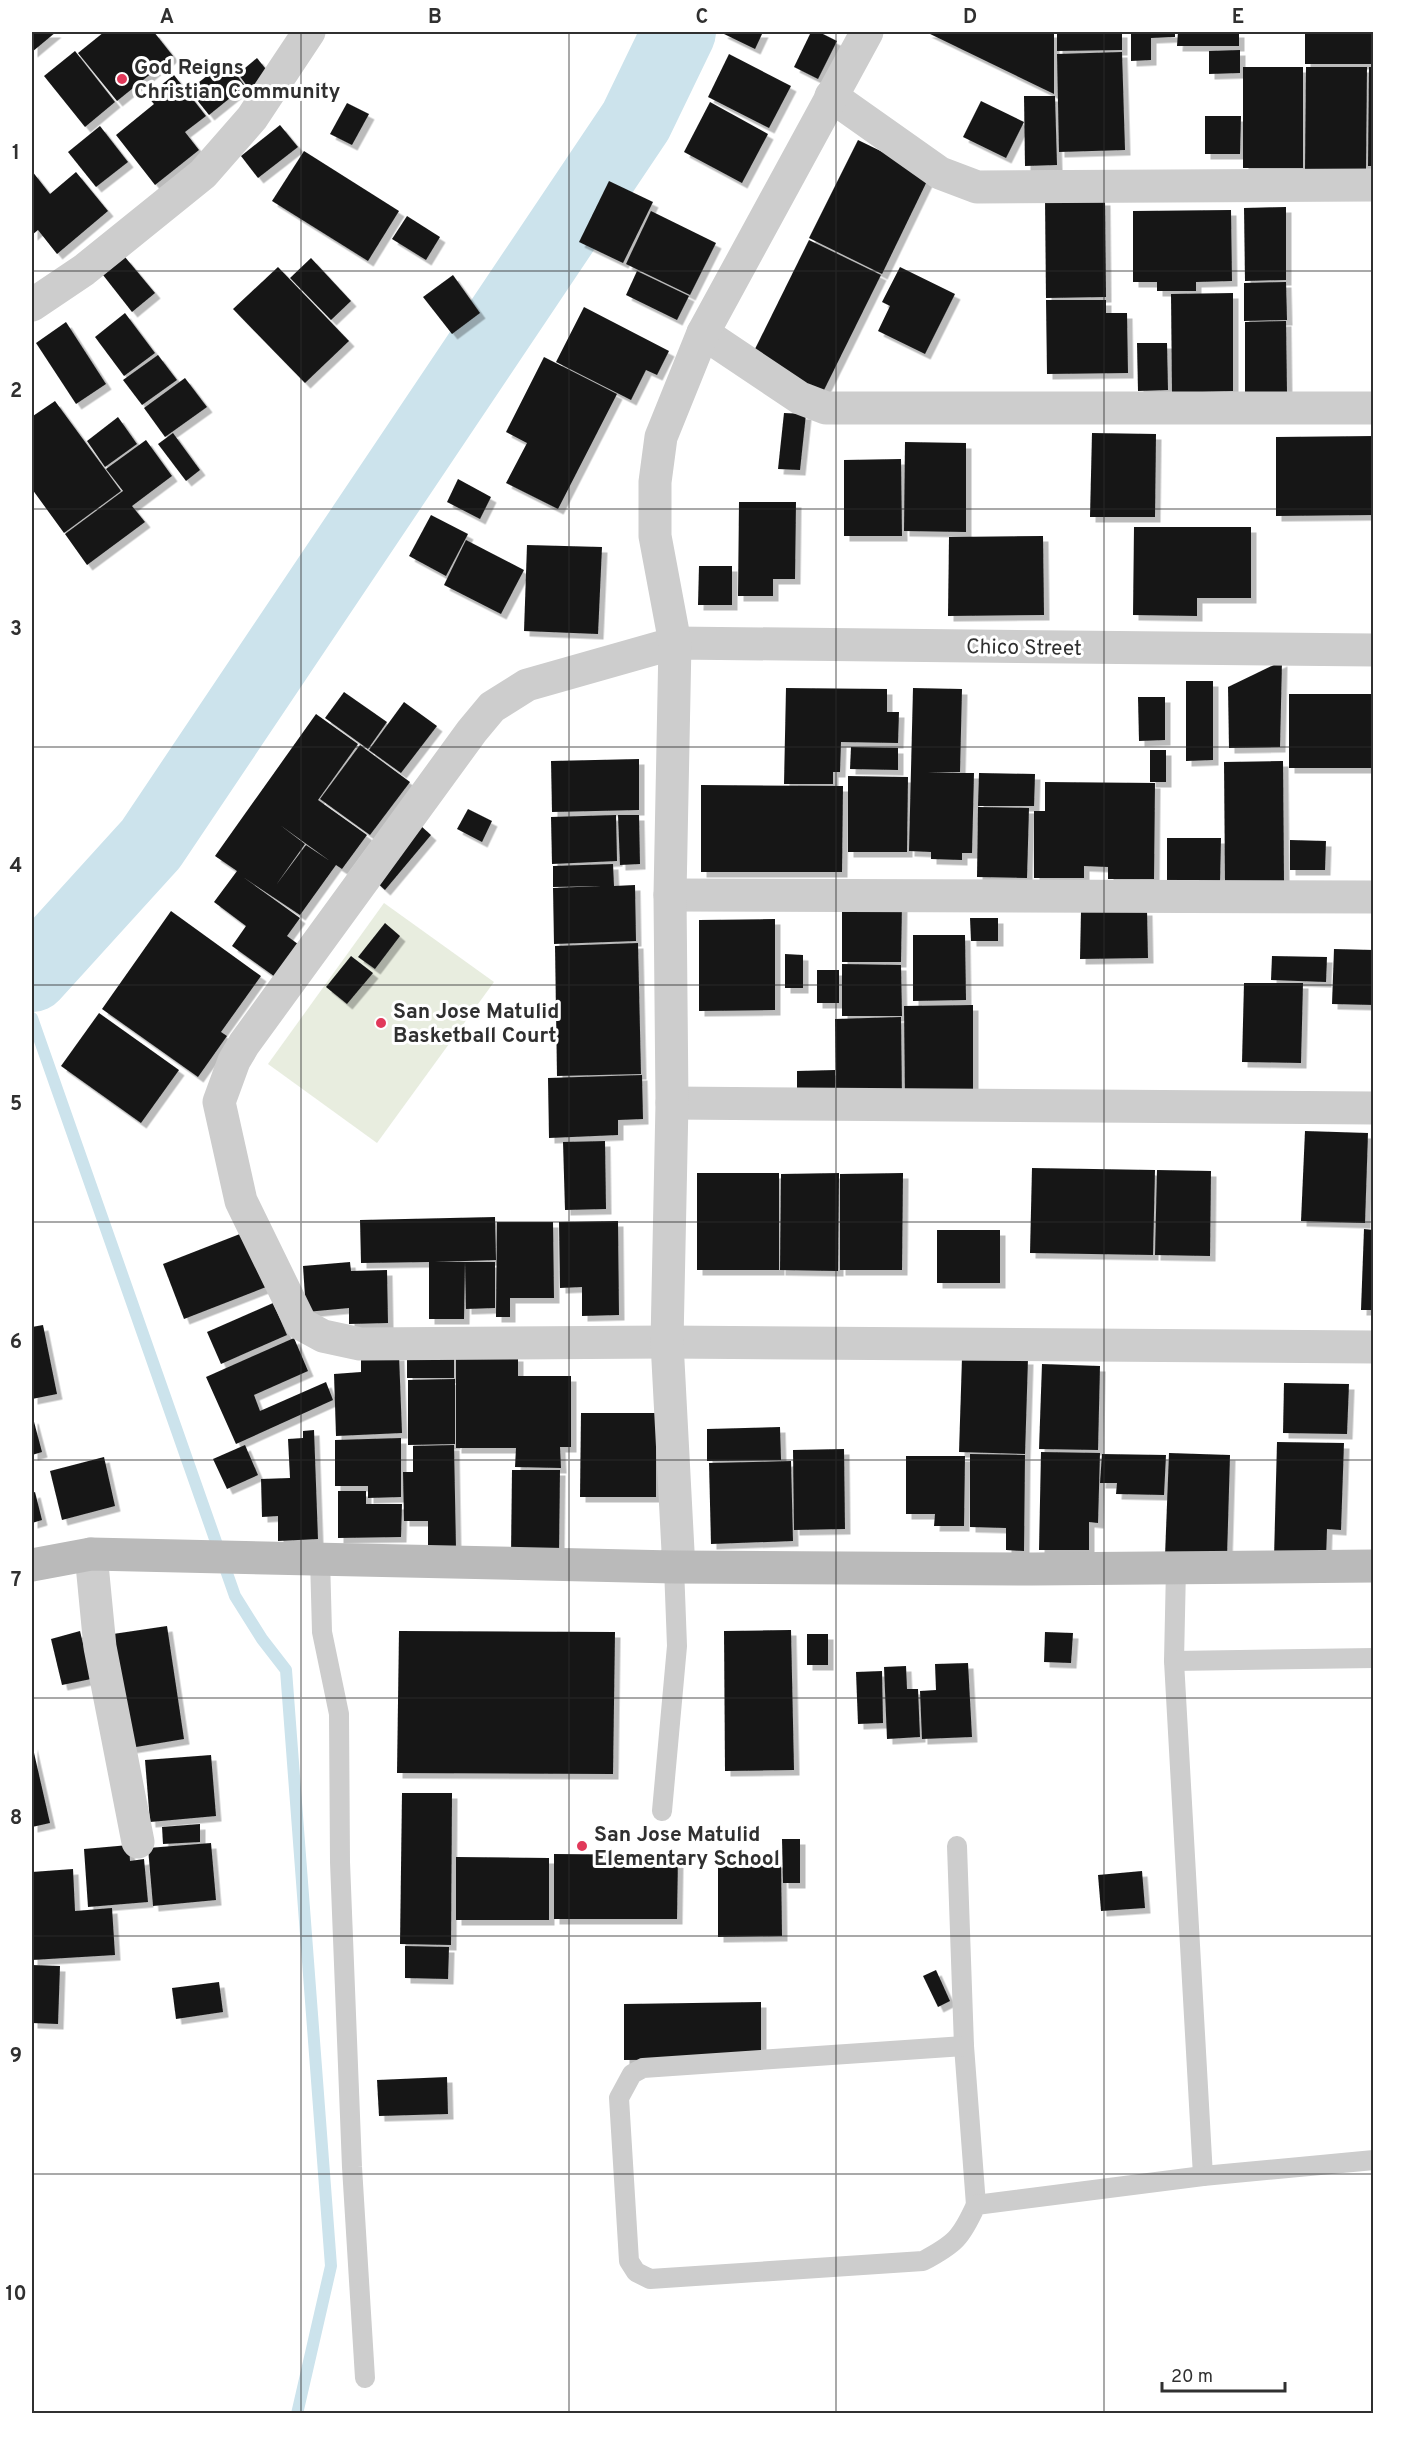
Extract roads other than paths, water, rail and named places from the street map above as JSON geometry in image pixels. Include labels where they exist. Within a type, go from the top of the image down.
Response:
[{"type":"street","points":[[32,305],[84,270],[203,174],[252,118],[309,32]]},
{"type":"street","points":[[674,1567],[678,1551],[667,1342],[672,1103],[670,895],[675,643],[655,536],[655,482],[661,437],[703,333],[867,32]]},
{"type":"street","points":[[831,96],[940,173],[977,187],[1374,185]]},
{"type":"street","points":[[703,333],[800,398],[826,408],[1374,408]]},
{"type":"street","name":"Chico Street","points":[[1374,650],[675,643],[527,685],[492,707],[472,730],[244,1044],[234,1061],[219,1102],[241,1201],[301,1324],[323,1336],[360,1344],[667,1342],[1374,1347]]},
{"type":"street","points":[[670,895],[1374,897]]},
{"type":"street","points":[[672,1103],[1374,1108]]},
{"type":"street","points":[[92,1554],[100,1647],[138,1842]]},
{"type":"street","points":[[32,1565],[92,1554],[674,1567],[1374,1566]]},
{"type":"lane","points":[[320,1558],[322,1632],[339,1714],[340,1874],[352,2167],[365,2378]]},
{"type":"lane","points":[[662,1811],[677,1646],[674,1567]]},
{"type":"lane","points":[[1176,1568],[1174,1660],[1203,2176]]},
{"type":"lane","points":[[1174,1660],[1374,1658]]},
{"type":"lane","points":[[957,1846],[964,2046],[976,2205],[965,2230],[951,2246],[923,2261],[650,2279],[636,2272],[629,2261],[619,2098],[632,2073],[644,2068],[964,2046]]},
{"type":"lane","points":[[976,2205],[1203,2176],[1374,2160]]},
{"type":"waterway","points":[[32,975],[151,844],[636,121],[679,32]]},
{"type":"waterway","points":[[32,1018],[235,1596],[262,1639],[286,1670],[331,2266],[297,2414]]},
{"type":"place","name":"God Reigns Christian Community","points":[[122,79]]},
{"type":"place","name":"San Jose Matulid Basketball Court","points":[[381,1023]]},
{"type":"place","name":"San Jose Matulid Elementary School","points":[[582,1846]]}]
